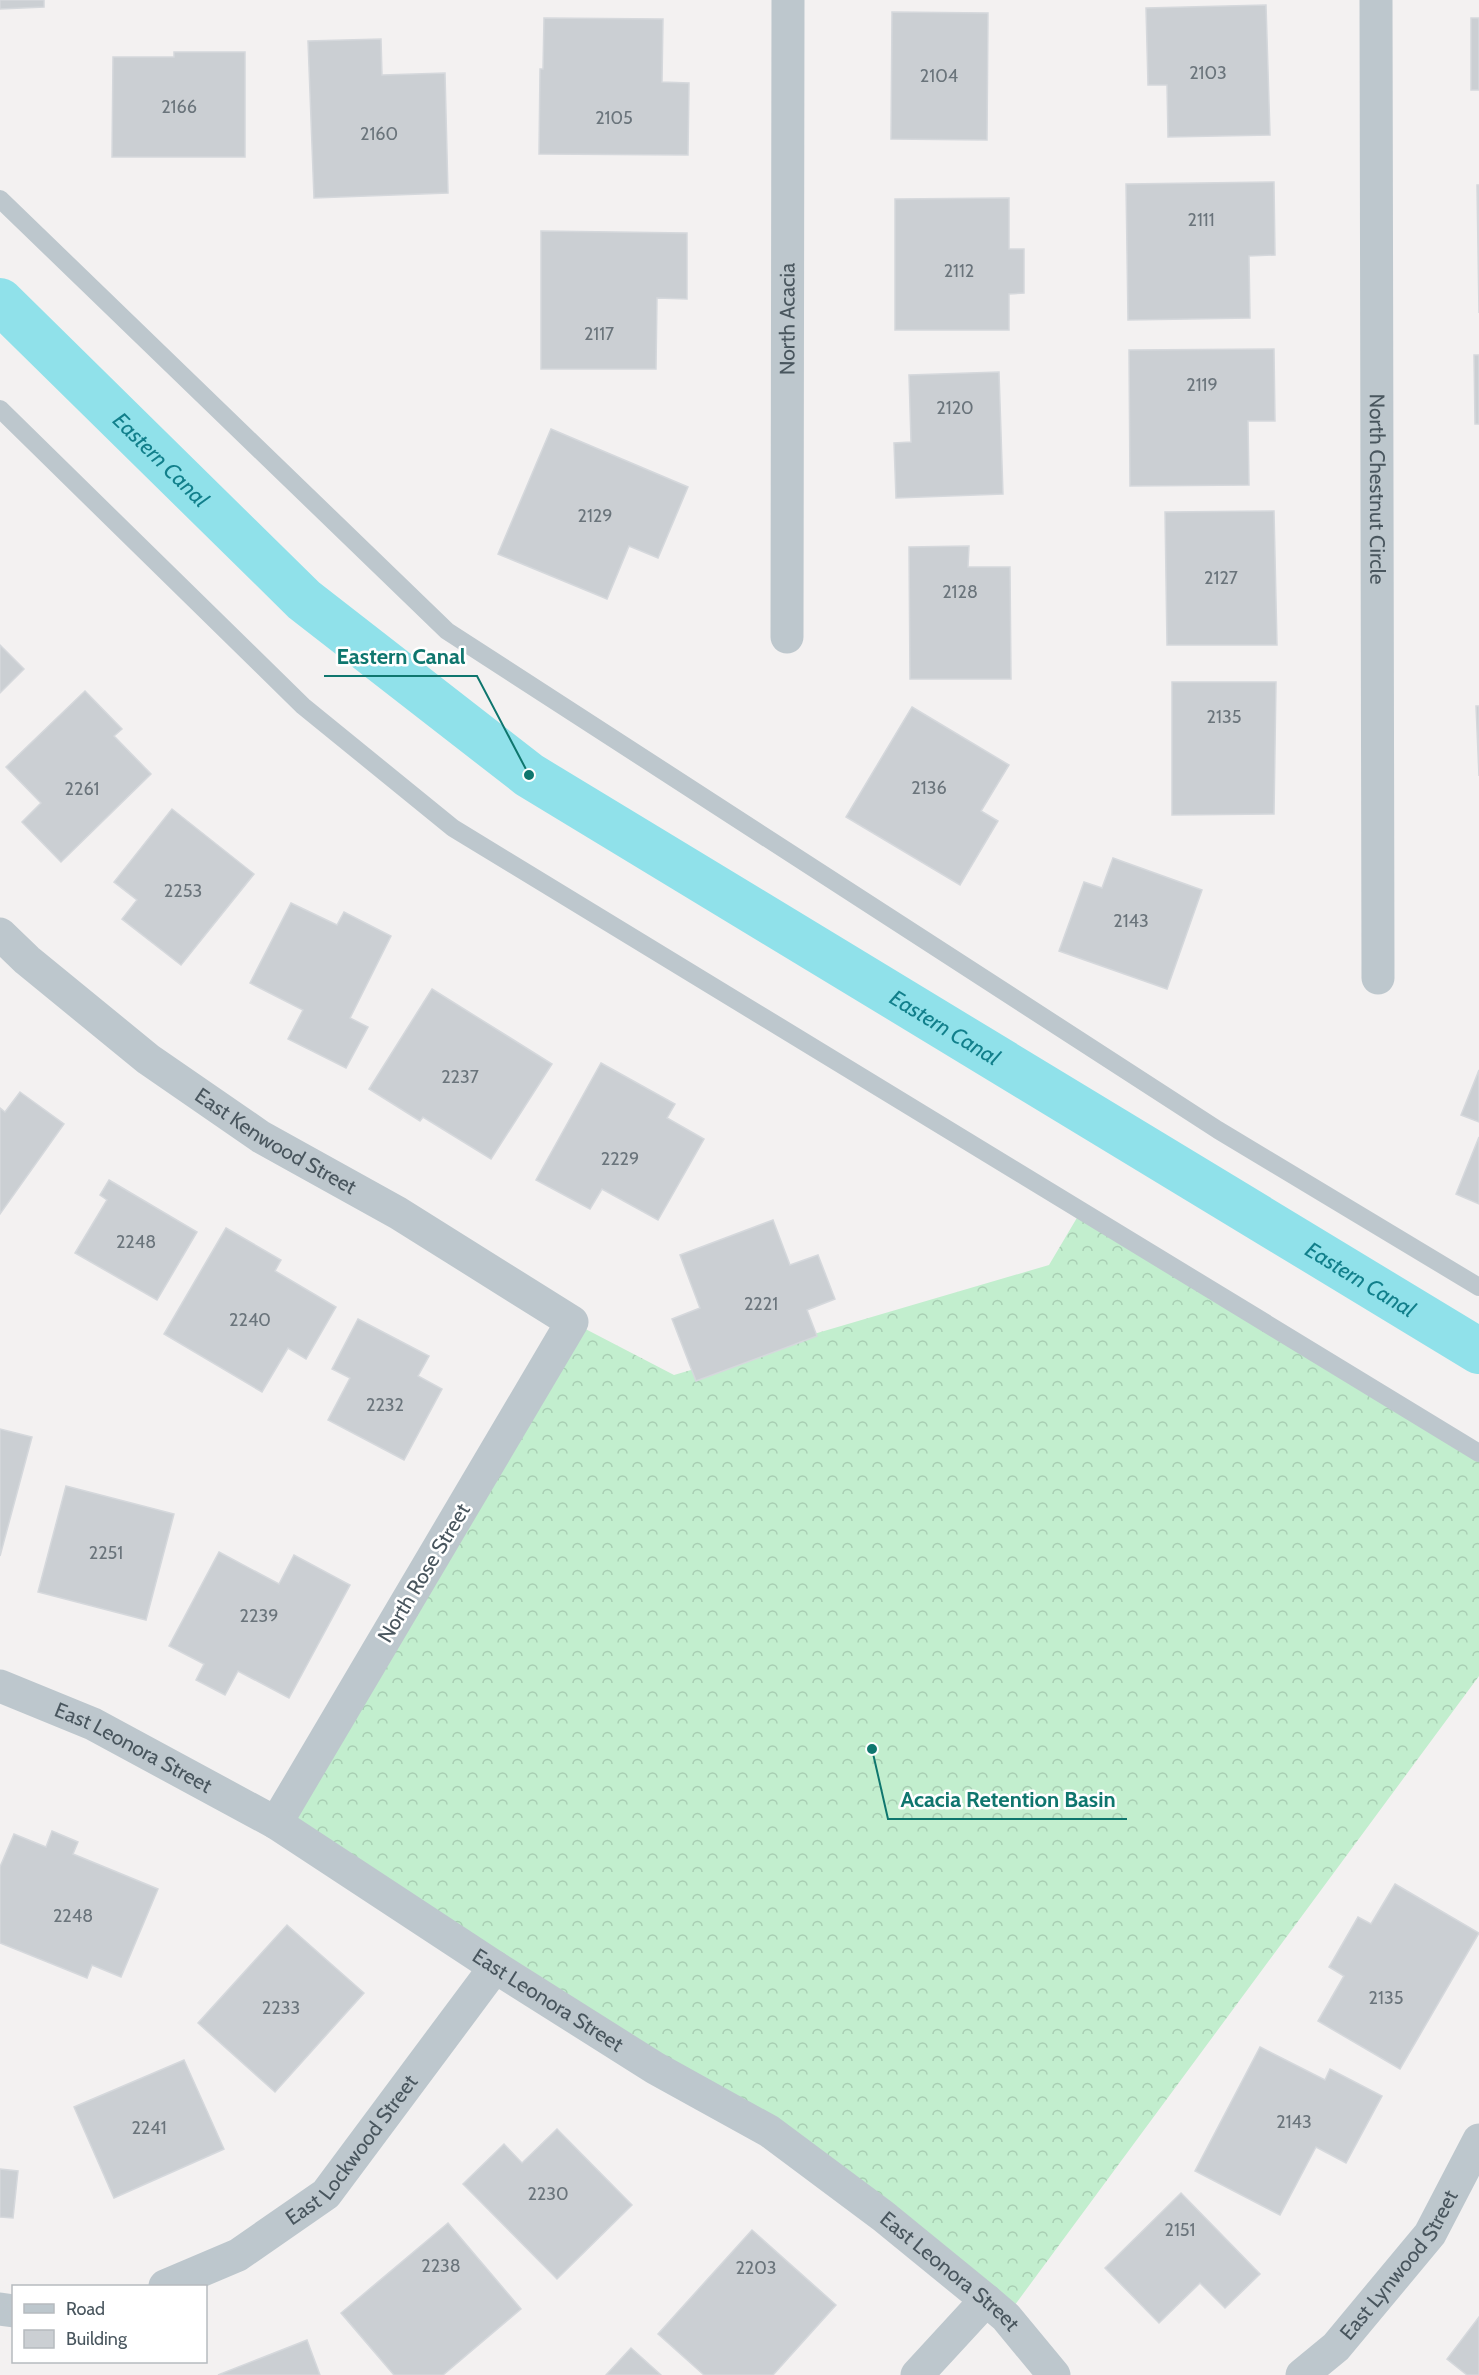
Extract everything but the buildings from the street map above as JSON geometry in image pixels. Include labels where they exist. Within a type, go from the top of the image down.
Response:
[{"type":"street","name":"North Acacia","points":[[787,637],[788,0]]},
{"type":"street","name":"North Chestnut Circle","points":[[1376,0],[1377,978]]},
{"type":"street","name":"East Kenwood Street","points":[[0,934],[27,960],[148,1059],[261,1137],[398,1213],[572,1322]]},
{"type":"street","name":"North Rose Street","points":[[276,1823],[572,1322]]},
{"type":"street","name":"East Leonora Street","points":[[0,1686],[93,1724],[276,1823],[495,1967],[655,2068],[769,2131],[883,2216],[1006,2317],[1054,2375]]},
{"type":"street","name":"East Lockwood Street","points":[[167,2285],[237,2255],[326,2194],[495,1967]]},
{"type":"street","name":"East Lynwood Street","points":[[1302,2375],[1336,2347],[1430,2234],[1479,2140]]},
{"type":"street","points":[[917,2375],[986,2300]]},
{"type":"lane","points":[[0,198],[447,631],[1218,1130],[1479,1287]]},
{"type":"lane","points":[[0,409],[303,706],[453,828],[1479,1453]]},
{"type":"green space","points":[[1081,1211],[1479,1453],[1479,1676],[1006,2317],[883,2216],[276,1823],[572,1322],[674,1375],[1049,1265]]},
{"type":"waterway","name":"Eastern Canal","points":[[0,301],[304,600],[529,775],[1479,1351]]},
{"type":"place","name":"Eastern Canal","points":[[529,775]]},
{"type":"place","name":"Acacia Retention Basin","points":[[872,1749]]}]
